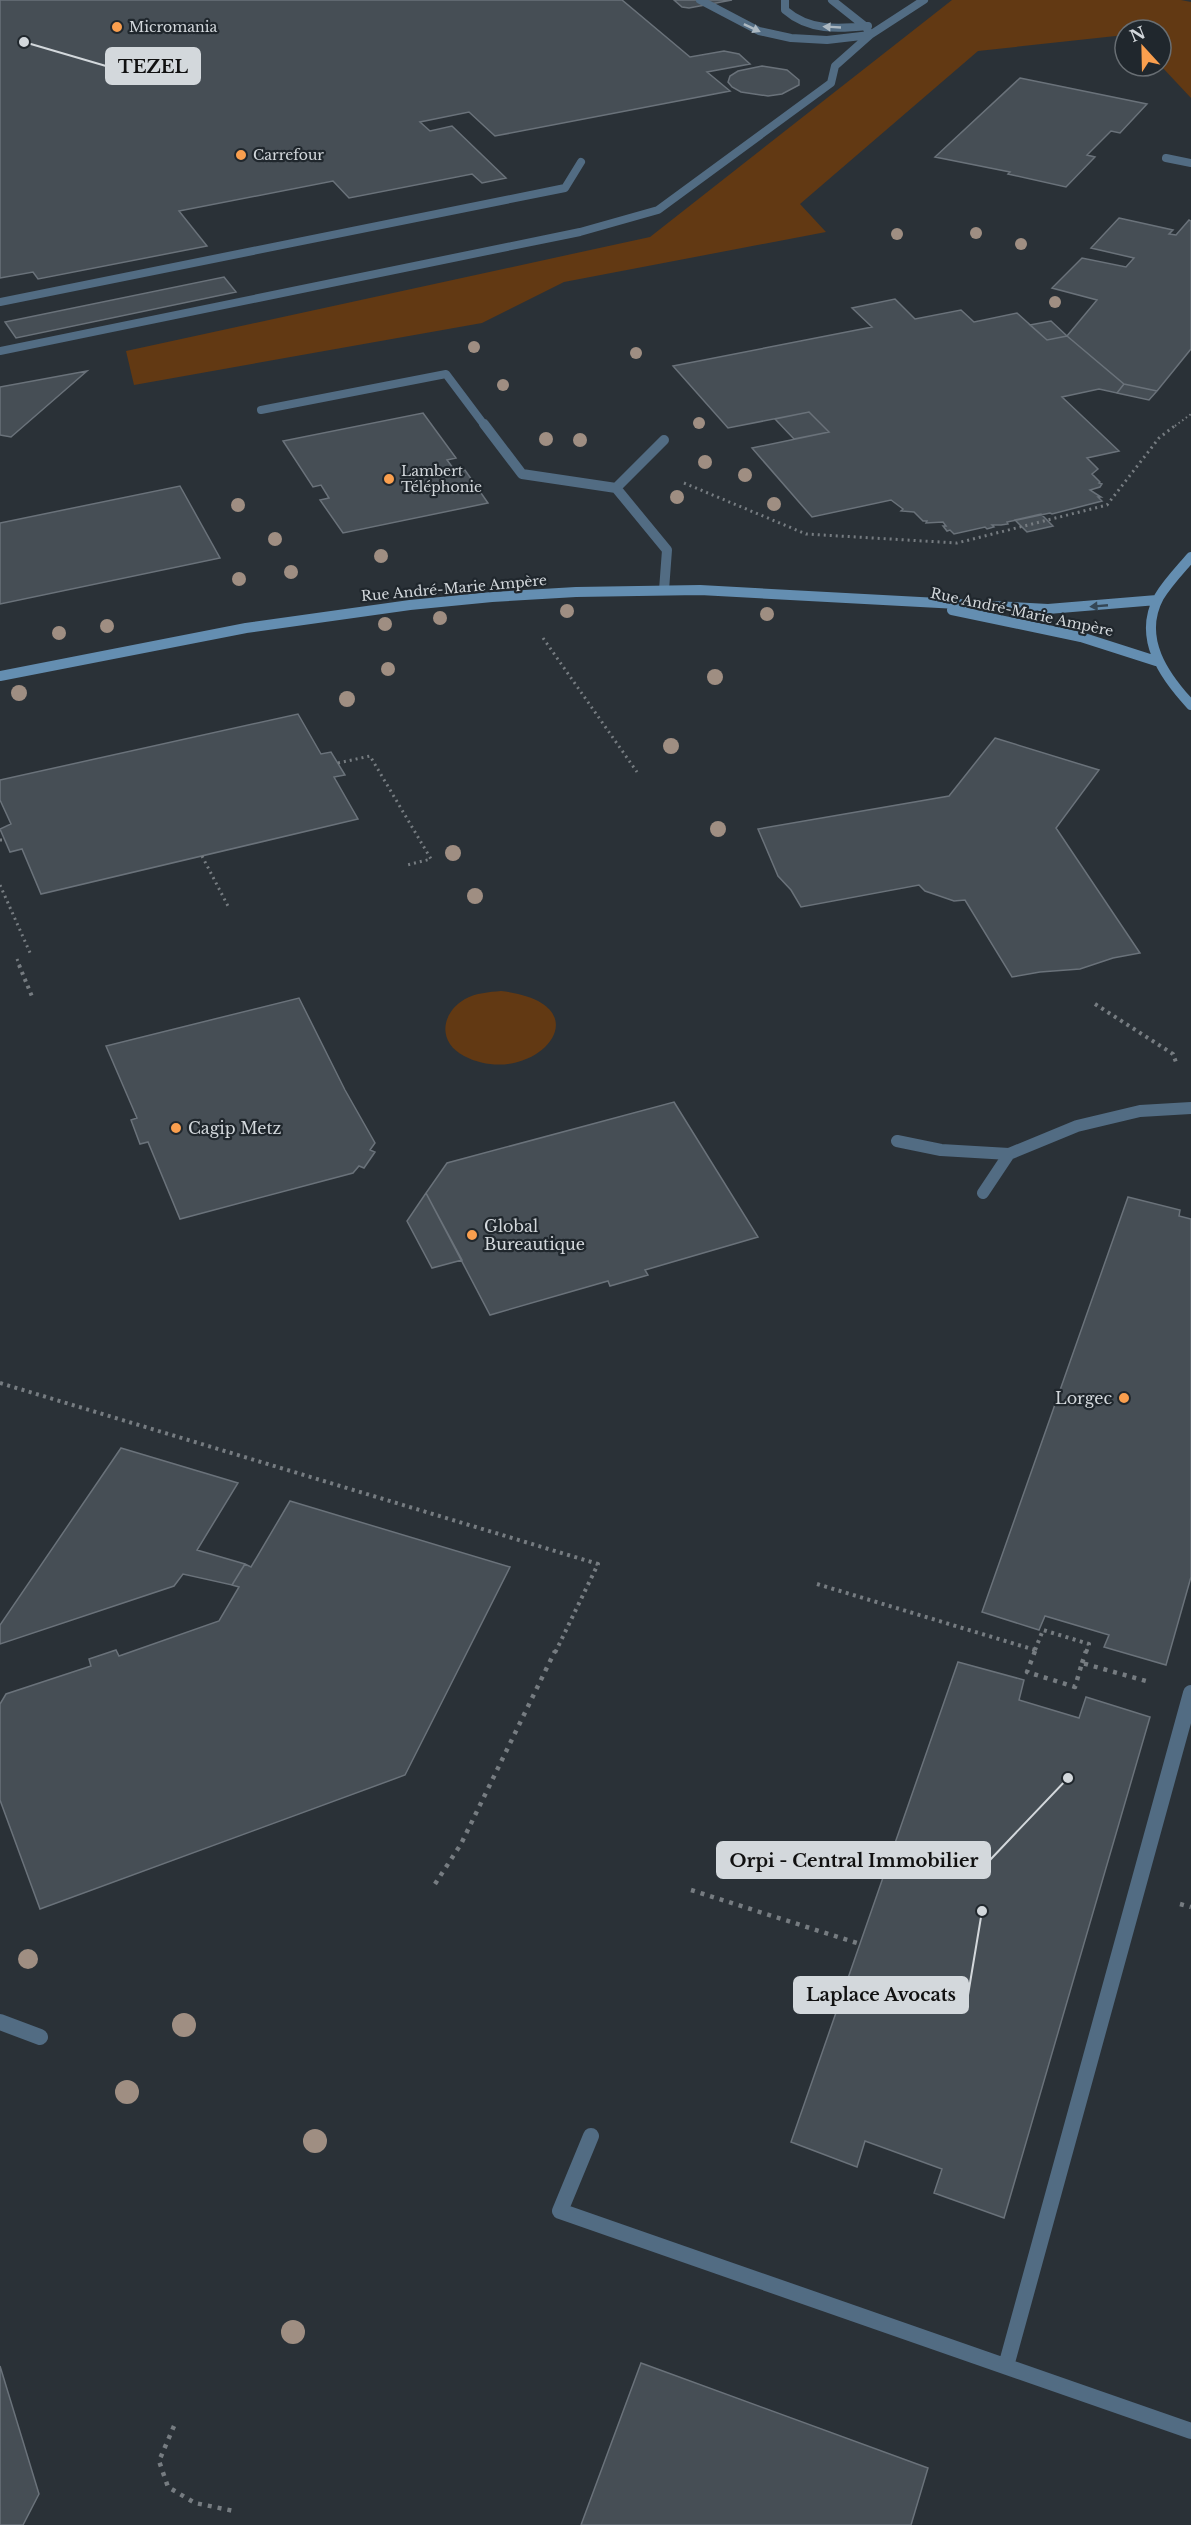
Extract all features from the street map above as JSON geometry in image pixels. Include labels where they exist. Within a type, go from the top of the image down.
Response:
[{"type":"street","points":[[1191,557],[1157,600],[1149,629],[1156,661],[1175,689],[1191,705]]},
{"type":"street","name":"Rue André-Marie Ampère","points":[[0,676],[177,639],[319,615],[408,604],[529,594],[664,590],[803,594],[916,603],[1068,608],[1157,600]]},
{"type":"street","name":"Rue André-Marie Ampère","points":[[916,603],[1060,632],[1120,647],[1156,661]]},
{"type":"lane","points":[[700,0],[748,27],[766,34],[786,38],[846,39],[903,16],[924,0]]},
{"type":"lane","points":[[785,0],[785,10],[792,18],[809,25],[868,31]]},
{"type":"lane","points":[[832,0],[868,31]]},
{"type":"lane","points":[[0,351],[580,232],[658,210],[831,83],[835,66],[868,31]]},
{"type":"lane","points":[[1166,158],[1191,164]]},
{"type":"lane","points":[[0,302],[566,188],[580,162]]},
{"type":"lane","points":[[261,410],[446,374],[522,474],[616,488],[667,550],[664,590]]},
{"type":"lane","points":[[616,488],[664,440]]},
{"type":"lane","points":[[897,1141],[941,1150],[1009,1154],[1077,1126],[1140,1111],[1191,1108]]},
{"type":"lane","points":[[983,1193],[1009,1154]]},
{"type":"lane","points":[[1006,2366],[1191,1693]]},
{"type":"lane","points":[[0,2022],[40,2037]]},
{"type":"lane","points":[[591,2136],[560,2211],[1191,2431]]},
{"type":"path","points":[[639,464],[806,534],[957,543],[1107,505],[1159,438],[1191,414]]},
{"type":"path","points":[[539,632],[637,772]]},
{"type":"path","points":[[338,763],[370,756],[431,859],[406,865]]},
{"type":"path","points":[[202,856],[229,908]]},
{"type":"path","points":[[0,885],[31,955]]},
{"type":"path","points":[[17,959],[33,999]]},
{"type":"path","points":[[1095,1004],[1173,1054],[1180,1074]]},
{"type":"path","points":[[0,1383],[598,1564],[461,1844],[435,1884]]},
{"type":"path","points":[[817,1584],[1035,1650]]},
{"type":"path","points":[[1042,1630],[1089,1644],[1075,1687],[1027,1672],[1035,1650],[1042,1630]]},
{"type":"path","points":[[1082,1663],[1191,1693]]},
{"type":"path","points":[[691,1890],[860,1944]]},
{"type":"path","points":[[174,2426],[159,2461],[168,2487],[195,2503],[234,2511]]},
{"type":"shaded area","points":[[952,0],[1181,0],[1191,2],[1191,98],[1172,78],[1173,18],[1113,18],[1113,36],[978,51],[800,204],[826,232],[564,282],[482,323],[134,385],[126,351],[650,237]]},
{"type":"shaded area","points":[[501,991],[534,999],[551,1012],[556,1027],[550,1042],[535,1055],[514,1063],[490,1064],[464,1056],[455,1050],[449,1043],[445,1028],[451,1012],[469,997]]},
{"type":"building","name":"Carrefour","points":[[0,0],[622,0],[690,57],[724,51],[739,54],[750,64],[707,72],[730,91],[495,136],[469,112],[420,122],[430,131],[452,126],[506,178],[482,183],[472,174],[349,198],[333,181],[179,211],[207,246],[38,279],[33,272],[0,278]]},
{"type":"building","points":[[674,0],[732,0],[689,8],[682,7]]},
{"type":"building","points":[[762,66],[787,70],[799,80],[799,85],[782,94],[768,96],[741,92],[728,82],[730,76],[738,71]]},
{"type":"building","points":[[1020,78],[1147,104],[1120,133],[1111,131],[1087,155],[1095,157],[1066,187],[1008,174],[1010,172],[935,157]]},
{"type":"building","points":[[1119,218],[1173,230],[1169,234],[1176,235],[1189,220],[1191,221],[1191,349],[1157,391],[1124,384],[1067,336],[1097,300],[1052,288],[1082,258],[1126,267],[1134,258],[1091,248]]},
{"type":"building","points":[[224,277],[236,292],[16,338],[5,322]]},
{"type":"building","points":[[895,299],[915,319],[961,310],[974,322],[1017,313],[1047,340],[1067,336],[1124,384],[1117,393],[1099,389],[1062,397],[1119,451],[1087,458],[1098,469],[1092,474],[1102,484],[1090,490],[1101,497],[1098,497],[1102,501],[1052,514],[1007,522],[1008,524],[992,525],[994,527],[987,529],[985,527],[954,534],[950,530],[947,531],[943,522],[926,523],[927,521],[923,521],[914,512],[901,511],[903,509],[891,500],[812,517],[752,448],[829,432],[809,412],[728,428],[673,366],[872,327],[852,308]]},
{"type":"building","points":[[1051,321],[1067,336],[1047,340],[1030,325]]},
{"type":"building","points":[[87,371],[11,437],[0,435],[0,387]]},
{"type":"building","points":[[1124,384],[1157,391],[1149,400],[1117,393]]},
{"type":"building","points":[[809,412],[829,432],[794,439],[775,419]]},
{"type":"building","name":"Lambert Téléphonie","points":[[423,413],[456,458],[447,460],[456,472],[465,470],[488,503],[343,533],[320,500],[329,498],[321,485],[313,487],[283,441]]},
{"type":"building","points":[[180,486],[220,558],[0,604],[0,523]]},
{"type":"building","points":[[1041,514],[1053,526],[1027,532],[1015,520]]},
{"type":"building","points":[[298,714],[321,754],[331,752],[345,775],[334,777],[358,819],[41,894],[22,849],[10,852],[0,829],[11,824],[0,800],[0,780]]},
{"type":"building","points":[[995,738],[1099,770],[1056,828],[1140,953],[1113,958],[1080,969],[1012,977],[965,900],[954,901],[925,891],[919,885],[801,907],[791,890],[778,876],[758,829],[949,796]]},
{"type":"building","points":[[299,998],[345,1090],[375,1143],[370,1150],[375,1152],[364,1168],[359,1166],[353,1173],[180,1219],[148,1142],[140,1144],[131,1120],[137,1118],[106,1046]]},
{"type":"building","points":[[674,1102],[758,1237],[645,1270],[648,1275],[610,1286],[608,1281],[490,1315],[426,1193],[447,1163]]},
{"type":"building","points":[[426,1193],[462,1260],[432,1268],[407,1221]]},
{"type":"building","name":"Lorgec","points":[[1128,1197],[1180,1210],[1179,1216],[1191,1219],[1191,1577],[1166,1665],[1104,1647],[1109,1635],[1045,1616],[1039,1630],[982,1612]]},
{"type":"building","points":[[121,1448],[238,1483],[197,1550],[245,1564],[232,1585],[183,1574],[174,1586],[0,1644],[0,1625]]},
{"type":"building","points":[[290,1501],[510,1567],[405,1775],[40,1909],[0,1800],[0,1704],[6,1694],[91,1666],[89,1659],[116,1650],[119,1656],[219,1621],[239,1587],[232,1585],[245,1564],[251,1567]]},
{"type":"building","points":[[958,1662],[1024,1680],[1019,1700],[1079,1718],[1086,1697],[1150,1717],[1004,2218],[934,2193],[942,2169],[865,2141],[857,2167],[791,2142]]},
{"type":"building","points":[[641,2363],[928,2468],[911,2525],[581,2525]]},
{"type":"building","points":[[0,2366],[39,2494],[23,2525],[0,2525]]},
{"type":"place","name":"Micromania","points":[[117,27]]},
{"type":"place","name":"TEZEL","points":[[24,42]]},
{"type":"place","name":"Carrefour","points":[[241,155]]},
{"type":"place","name":"Lambert Téléphonie","points":[[389,479]]},
{"type":"place","name":"Cagip Metz","points":[[176,1128]]},
{"type":"place","name":"Global Bureautique","points":[[472,1235]]},
{"type":"place","name":"Lorgec","points":[[1124,1398]]},
{"type":"place","name":"Orpi - Central Immobilier","points":[[1068,1778]]},
{"type":"place","name":"Laplace Avocats","points":[[982,1911]]}]
